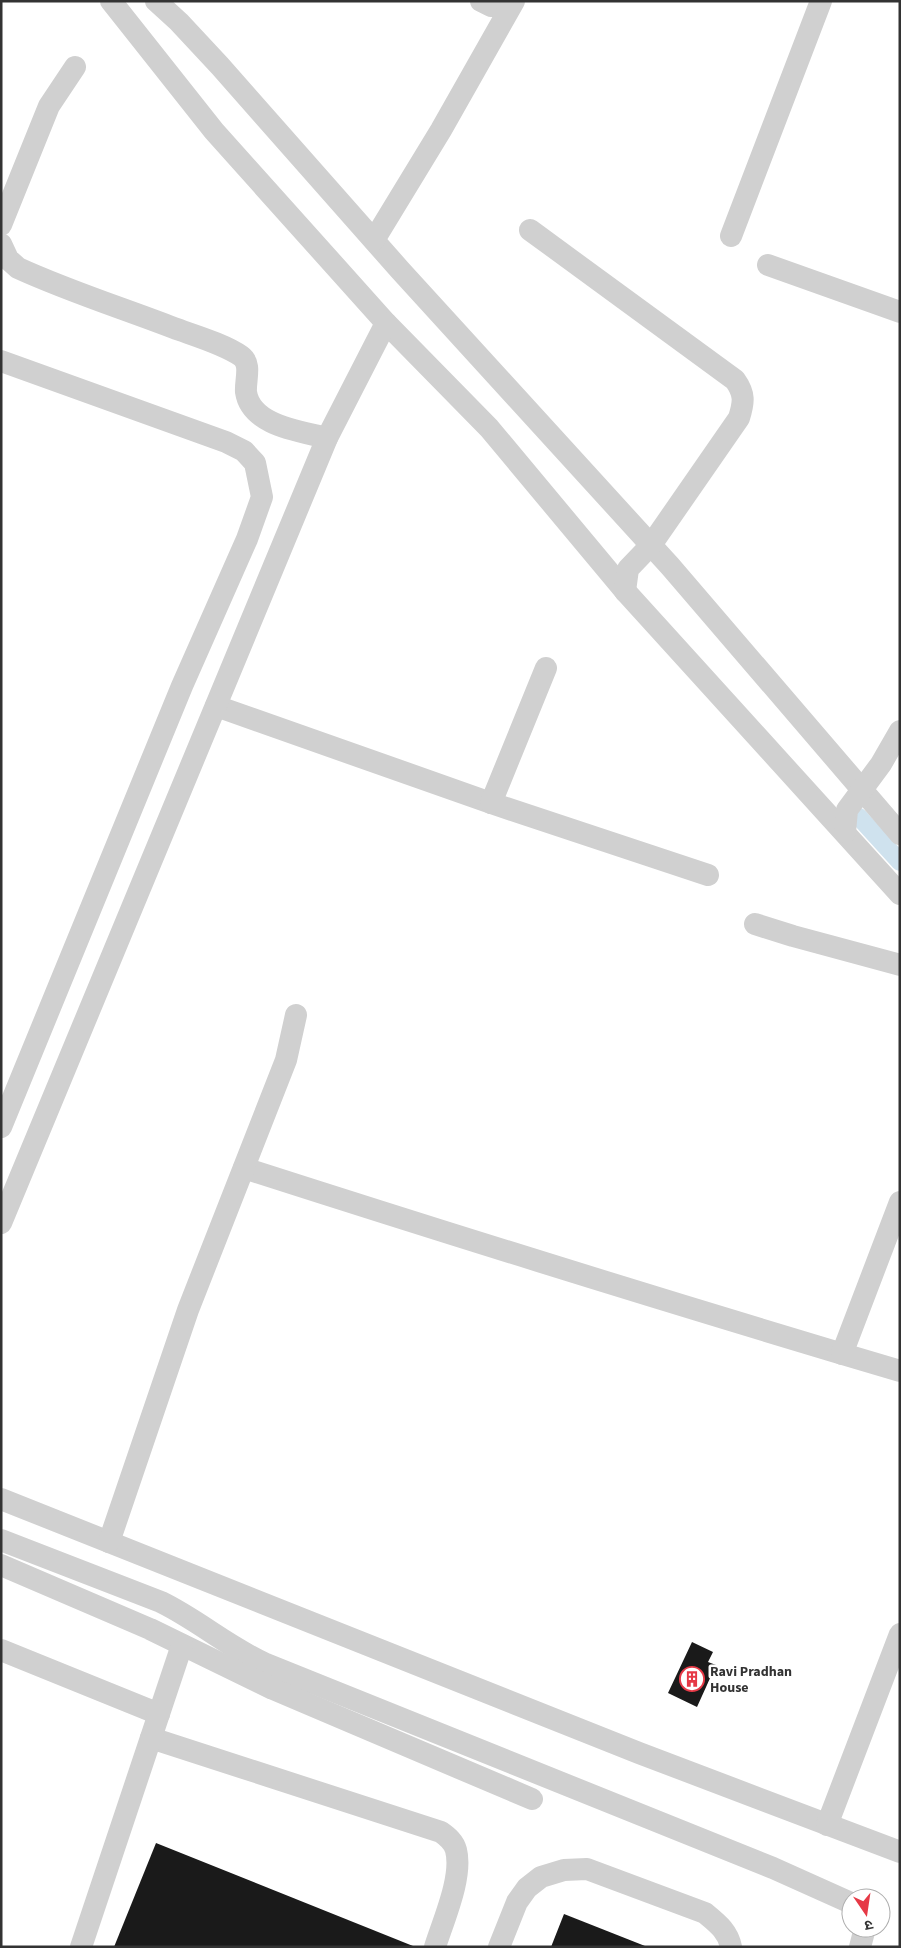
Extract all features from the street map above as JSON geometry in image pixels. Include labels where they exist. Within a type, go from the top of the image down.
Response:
[{"type":"street","points":[[156,1],[179,22],[220,66],[648,548],[853,808],[900,894]]},
{"type":"street","points":[[374,240],[441,130],[514,1]]},
{"type":"street","points":[[731,236],[821,1]]},
{"type":"street","points":[[117,3],[214,131],[386,323],[489,428],[626,580],[853,808],[900,834]]},
{"type":"street","points":[[1,225],[49,106],[75,68]]},
{"type":"street","points":[[530,230],[736,380],[743,391],[744,400],[739,418],[626,580]]},
{"type":"street","points":[[1,244],[8,259],[18,268],[242,356],[247,365],[246,391],[250,403],[264,417],[276,424],[328,438]]},
{"type":"street","points":[[768,265],[900,312]]},
{"type":"street","points":[[1,1223],[328,438],[386,323]]},
{"type":"street","points":[[1,361],[226,442],[244,451],[255,463],[262,496],[247,539],[182,686],[1,1127]]},
{"type":"street","points":[[491,803],[546,668]]},
{"type":"street","points":[[216,706],[491,803],[708,875]]},
{"type":"street","points":[[853,808],[900,731]]},
{"type":"street","points":[[755,924],[900,966]]},
{"type":"street","points":[[109,1542],[188,1310],[286,1060],[296,1015]]},
{"type":"street","points":[[244,1168],[484,1246],[650,1294],[900,1372]]},
{"type":"street","points":[[842,1354],[900,1202]]},
{"type":"street","points":[[1,1499],[827,1825],[900,1852]]},
{"type":"street","points":[[1,1540],[161,1602],[184,1614],[243,1654],[773,1868],[841,1899]]},
{"type":"street","points":[[1,1565],[182,1645],[273,1689],[532,1799]]},
{"type":"street","points":[[827,1825],[900,1634]]},
{"type":"street","points":[[81,1947],[182,1645]]},
{"type":"street","points":[[1,1650],[159,1714]]},
{"type":"street","points":[[151,1738],[442,1832],[450,1839],[456,1850],[457,1874],[435,1947]]},
{"type":"street","points":[[499,1947],[516,1902],[527,1888],[541,1877],[564,1870],[587,1868],[705,1913],[720,1925],[729,1938],[731,1947]]},
{"type":"building","name":"Ravi Pradhan House","points":[[692,1642],[713,1652],[708,1662],[716,1665],[697,1707],[668,1693]]},
{"type":"building","points":[[156,1843],[413,1946],[413,1947],[114,1947]]},
{"type":"building","points":[[564,1914],[645,1946],[645,1947],[551,1947]]},
{"type":"waterway","points":[[859,817],[900,862]]},
{"type":"place","name":"Ravi Pradhan House","points":[[692,1679]]}]
